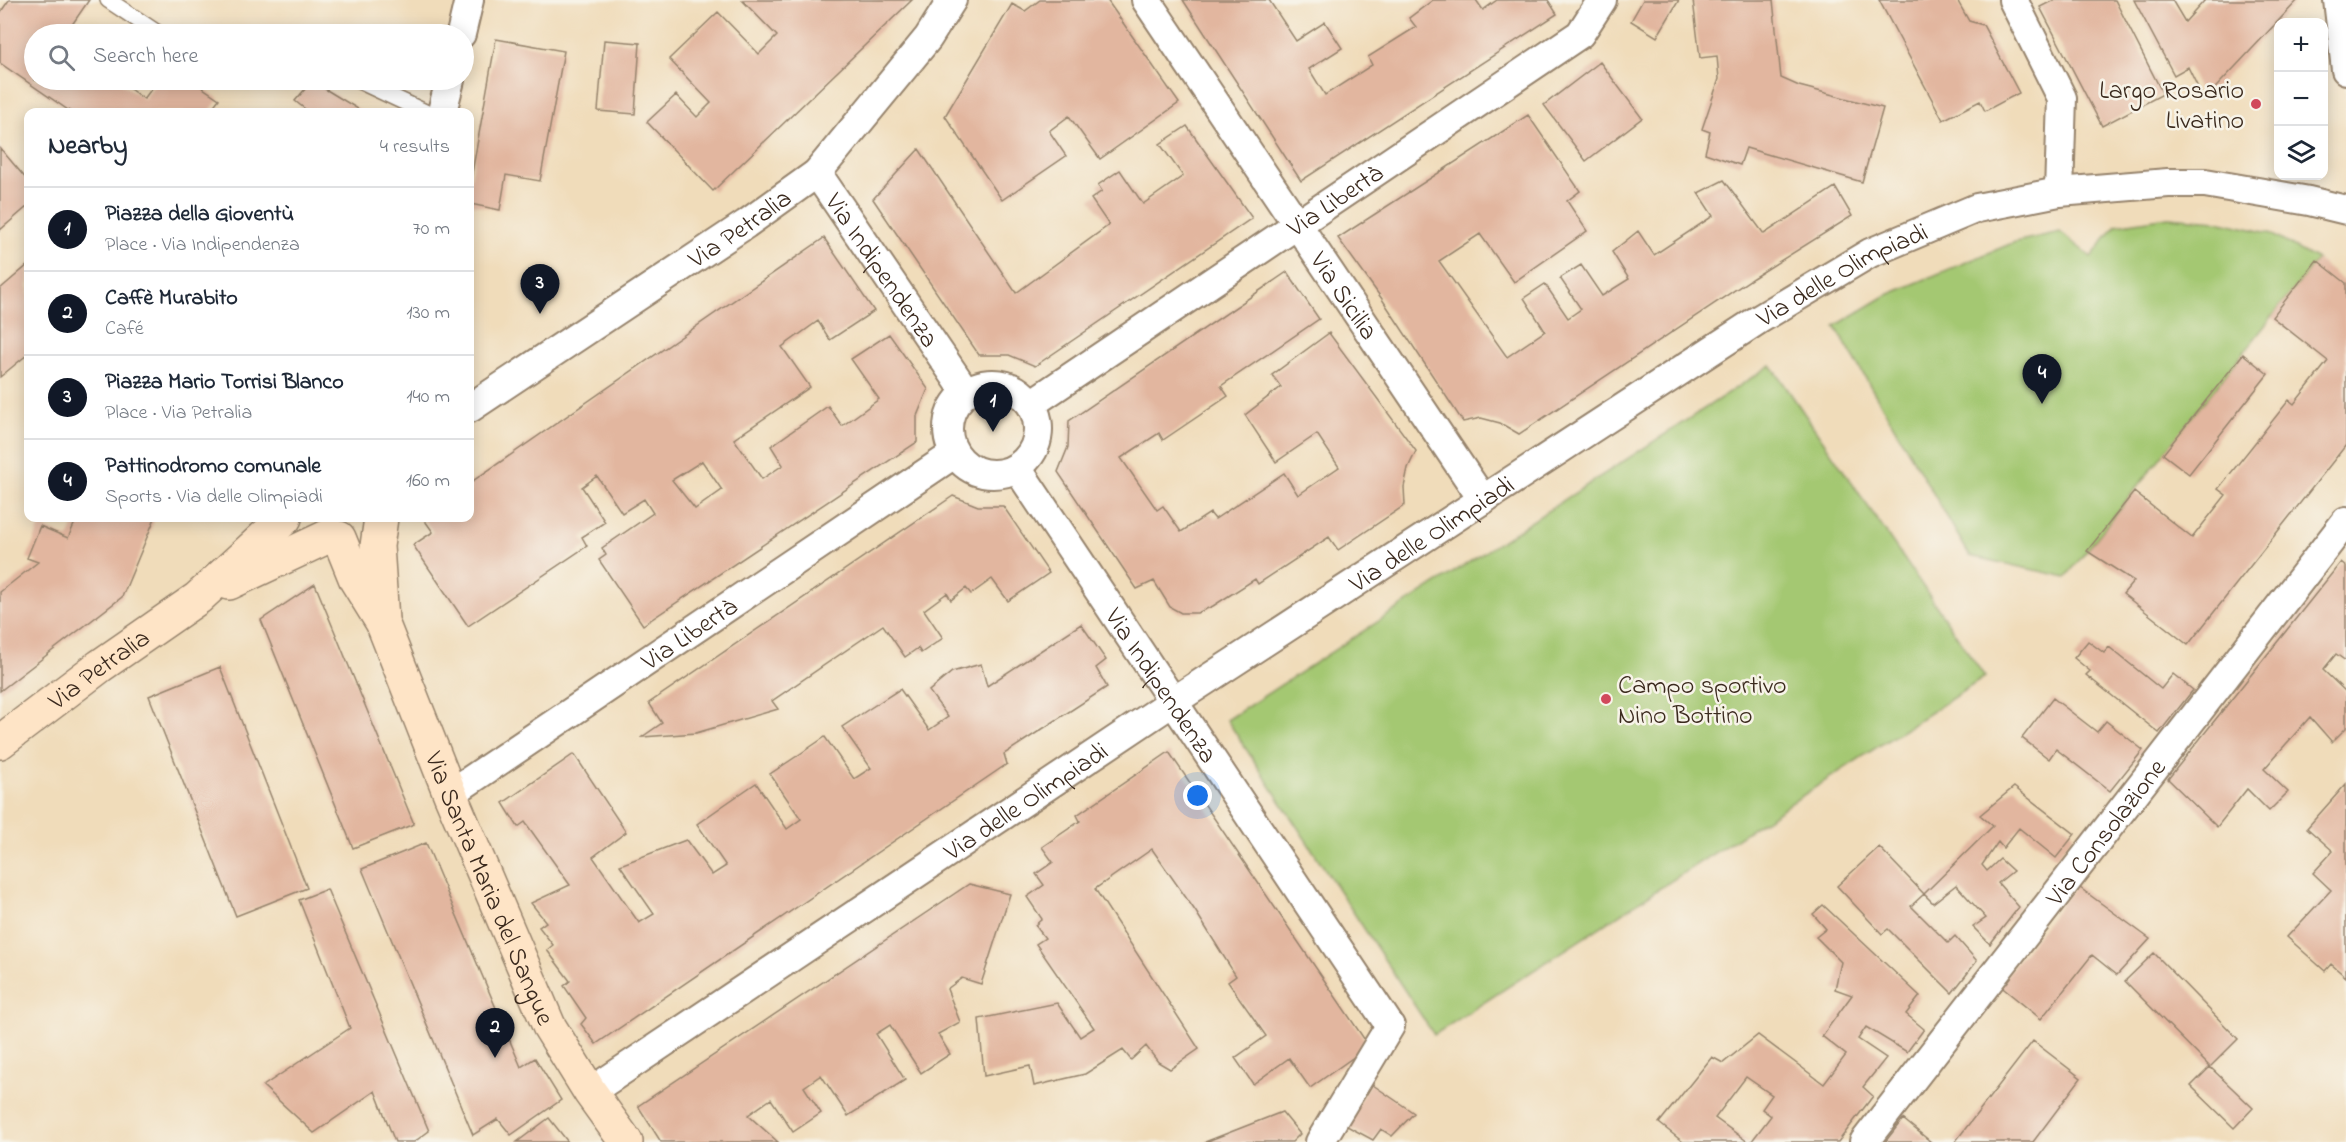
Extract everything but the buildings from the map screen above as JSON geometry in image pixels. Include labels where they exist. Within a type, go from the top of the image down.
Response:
[{"type":"street","points":[[463,24],[469,0]]},
{"type":"street","name":"Via Petralia","points":[[474,406],[746,224],[817,173],[928,39],[952,0]]},
{"type":"street","name":"Via Sicilia","points":[[1146,0],[1483,500]]},
{"type":"street","name":"Via Libertà","points":[[1031,404],[1580,34],[1602,0]]},
{"type":"street","points":[[2013,0],[2062,98],[2060,192]]},
{"type":"street","points":[[2337,0],[2346,70]]},
{"type":"street","points":[[443,108],[448,90]]},
{"type":"street","name":"Via Indipendenza","points":[[817,173],[966,392]]},
{"type":"street","name":"Via delle Olimpiadi","points":[[590,1092],[1174,701],[1758,320],[1870,253],[1977,208],[2060,192],[2169,183],[2205,183],[2309,201],[2346,210]]},
{"type":"street","points":[[984,384],[1002,384],[1018,391],[1031,404],[1038,420],[1037,438],[1030,455],[1017,468],[1001,474],[983,474],[967,467],[954,454],[947,438],[948,420],[955,404],[966,392],[984,384]]},
{"type":"street","name":"Via Libertà","points":[[450,794],[954,454]]},
{"type":"street","name":"Via Indipendenza","points":[[1017,468],[1390,1026],[1320,1142]]},
{"type":"street","name":"Via Consolazione","points":[[1864,1142],[2346,521]]},
{"type":"street","points":[[198,598],[281,522]]},
{"type":"street","points":[[198,598],[328,530],[353,538],[366,533],[376,522]]},
{"type":"street","points":[[380,522],[377,546],[382,622]]},
{"type":"street","points":[[328,530],[382,622]]},
{"type":"street","name":"Via Petralia","points":[[0,742],[99,666],[198,598]]},
{"type":"street","name":"Via Santa Maria del Sangue","points":[[382,622],[450,794],[549,1026],[590,1092],[626,1142]]},
{"type":"lane","points":[[108,0],[144,24]]},
{"type":"lane","points":[[378,90],[416,108]]},
{"type":"green space","points":[[2168,217],[2217,221],[2269,233],[2317,260],[2066,577],[1970,556],[1835,326],[1887,295],[2015,242],[2060,232],[2091,257],[2116,225]]},
{"type":"green space","name":"Campo sportivo Nino Bottino","points":[[1771,365],[1985,677],[1434,1035],[1227,720]]},
{"type":"place","name":"Largo Rosario Livatino","points":[[2256,104]]},
{"type":"place","name":"Piazza Mario Torrisi Blanco","points":[[540,314]]},
{"type":"place","name":"Pattinodromo comunale","points":[[2042,404]]},
{"type":"place","name":"Piazza della Gioventù","points":[[993,432]]},
{"type":"place","name":"Campo sportivo Nino Bottino","points":[[1606,699]]},
{"type":"place","name":"Caffè Murabito","points":[[495,1058]]}]
